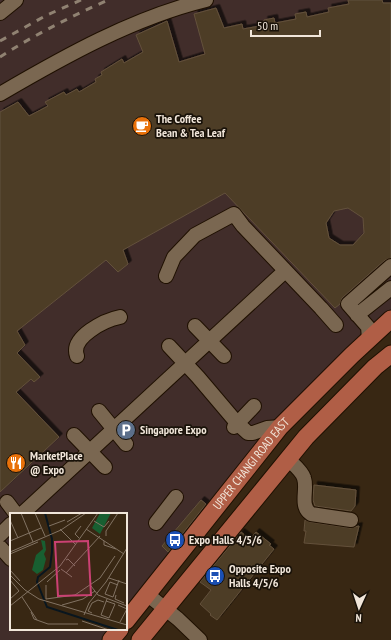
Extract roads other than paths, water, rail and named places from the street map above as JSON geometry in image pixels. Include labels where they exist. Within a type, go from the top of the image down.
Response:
[{"type":"main road","name":"UPPER CHANGI ROAD EAST","points":[[127,620],[281,426],[352,355],[389,321]]},
{"type":"main road","name":"UPPER CHANGI ROAD EAST","points":[[140,640],[306,437],[375,367],[391,354]]},
{"type":"main road","points":[[110,640],[119,630]]},
{"type":"street","points":[[0,13],[16,0]]},
{"type":"street","points":[[0,94],[57,61],[127,27],[186,5],[206,0]]},
{"type":"street","points":[[166,276],[174,257],[194,235],[215,227],[234,214],[243,226],[336,325]]},
{"type":"street","points":[[389,321],[371,322],[348,306],[348,303],[391,266]]},
{"type":"street","points":[[23,513],[285,270]]},
{"type":"street","points":[[359,313],[391,288]]},
{"type":"street","points":[[359,313],[368,327],[369,339]]},
{"type":"street","points":[[77,356],[77,347],[83,337],[97,326],[120,317]]},
{"type":"street","points":[[195,326],[224,356]]},
{"type":"street","points":[[169,346],[198,377],[236,425],[248,433],[281,426]]},
{"type":"street","points":[[236,425],[254,406]]},
{"type":"street","points":[[99,411],[126,444]]},
{"type":"street","points":[[74,435],[105,467]]},
{"type":"street","points":[[288,459],[304,477],[306,487],[305,504],[308,512],[311,514],[351,520]]},
{"type":"street","points":[[156,523],[176,497]]},
{"type":"street","points":[[6,502],[15,513]]},
{"type":"street","points":[[0,535],[10,525]]},
{"type":"street","points":[[0,547],[10,558]]},
{"type":"street","points":[[145,599],[190,630],[200,640]]},
{"type":"street","points":[[162,612],[187,640]]},
{"type":"railway","points":[[0,41],[47,15],[81,0]]},
{"type":"railway","points":[[0,57],[52,27],[108,0]]},
{"type":"place","name":"The Coffee Bean & Tea Leaf","points":[[142,126]]},
{"type":"place","name":"Singapore Expo","points":[[126,430]]},
{"type":"place","name":"MarketPlace @ Expo","points":[[16,463]]},
{"type":"place","name":"Expo Halls 4/5/6","points":[[175,540]]},
{"type":"place","name":"Opposite Expo Halls 4/5/6","points":[[215,576]]}]
